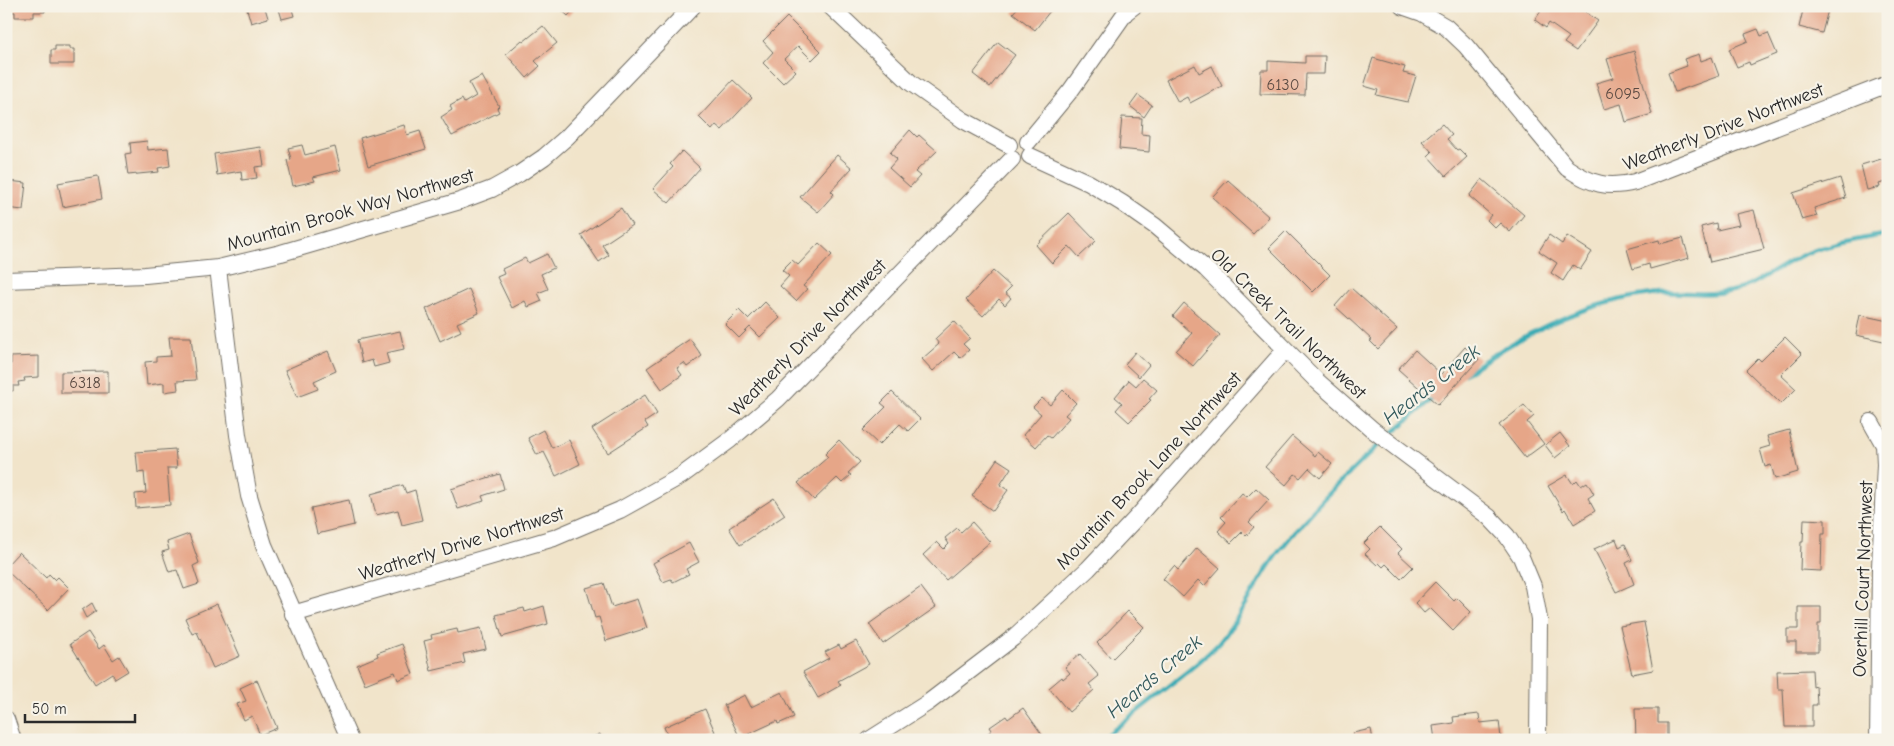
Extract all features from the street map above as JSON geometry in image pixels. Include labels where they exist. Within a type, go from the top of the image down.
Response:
[{"type":"street","name":"Mountain Brook Way Northwest","points":[[6,280],[145,275],[218,268],[282,253],[460,201],[492,189],[544,157],[566,137],[693,6]]},
{"type":"street","points":[[830,6],[911,82],[1011,152],[1017,162],[1024,162],[1029,149],[1126,12],[1134,6]]},
{"type":"street","name":"Weatherly Drive Northwest","points":[[1402,6],[1422,13],[1446,27],[1466,46],[1567,168],[1585,180],[1606,186],[1622,186],[1635,182],[1888,84]]},
{"type":"street","name":"Old Creek Trail Northwest","points":[[1029,149],[1122,203],[1156,226],[1206,269],[1316,380],[1373,430],[1489,517],[1507,536],[1521,557],[1533,586],[1539,619],[1538,740]]},
{"type":"street","name":"Weatherly Drive Northwest","points":[[294,614],[554,538],[620,510],[680,476],[730,440],[778,399],[1011,152]]},
{"type":"street","points":[[218,268],[238,435],[246,480],[264,545],[350,740]]},
{"type":"street","name":"Mountain Brook Lane Northwest","points":[[869,740],[929,702],[1013,638],[1088,569],[1137,517],[1285,350]]},
{"type":"street","name":"Overhill Court Northwest","points":[[1872,422],[1884,444],[1885,464],[1880,567],[1878,740]]},
{"type":"street","points":[[6,719],[14,740]]},
{"type":"building","points":[[6,6],[44,6],[45,12],[34,12],[34,17],[15,17],[15,12],[6,12]]},
{"type":"building","points":[[246,6],[269,6],[265,8],[268,18],[251,23]]},
{"type":"building","points":[[278,6],[291,6],[294,16],[282,19]]},
{"type":"building","points":[[557,6],[577,6],[568,16]]},
{"type":"building","points":[[1019,6],[1054,6],[1035,30],[1013,13]]},
{"type":"building","points":[[1544,6],[1567,8],[1577,6],[1598,21],[1576,51],[1564,43],[1569,37],[1549,23],[1546,28],[1535,20]]},
{"type":"building","points":[[1804,6],[1829,6],[1822,33],[1799,27]]},
{"type":"building","points":[[787,17],[821,51],[812,60],[798,46],[784,59],[796,71],[783,83],[763,63],[773,52],[763,41]]},
{"type":"building","points":[[543,26],[557,43],[535,61],[540,66],[527,78],[506,54],[522,40],[523,42]]},
{"type":"building","points":[[1758,29],[1761,36],[1768,33],[1777,54],[1750,65],[1749,62],[1737,67],[1729,49],[1748,41],[1745,34]]},
{"type":"building","points":[[998,42],[1015,55],[990,87],[973,74]]},
{"type":"building","points":[[55,46],[70,46],[70,49],[74,49],[74,64],[51,64],[51,50],[55,50]]},
{"type":"building","points":[[1634,51],[1652,114],[1626,122],[1621,104],[1604,109],[1596,83],[1613,78],[1607,59]]},
{"type":"building","points":[[1699,54],[1701,61],[1712,57],[1719,76],[1675,92],[1668,73],[1687,66],[1684,59]]},
{"type":"building","points":[[1305,56],[1325,56],[1324,74],[1306,74],[1305,95],[1260,94],[1261,70],[1268,70],[1268,61],[1305,63]]},
{"type":"building","points":[[1373,58],[1405,67],[1403,73],[1416,76],[1408,102],[1376,95],[1378,90],[1364,86]]},
{"type":"building","points":[[1195,65],[1199,73],[1212,66],[1222,86],[1190,103],[1187,97],[1178,102],[1166,80]]},
{"type":"building","points":[[482,76],[499,106],[497,108],[499,112],[452,136],[441,117],[452,110],[450,106],[462,99],[464,103],[476,96],[469,83]]},
{"type":"building","points":[[733,80],[752,98],[722,130],[716,125],[712,130],[699,117]]},
{"type":"building","points":[[1138,95],[1152,105],[1144,117],[1130,106]]},
{"type":"building","points":[[1122,117],[1142,118],[1141,134],[1150,135],[1149,152],[1119,149]]},
{"type":"building","points":[[1442,124],[1452,135],[1447,139],[1467,157],[1446,176],[1428,156],[1432,152],[1422,141]]},
{"type":"building","points":[[404,125],[407,135],[420,131],[426,149],[368,166],[360,138]]},
{"type":"building","points":[[910,130],[917,137],[919,135],[937,151],[915,172],[920,176],[910,187],[889,168],[897,159],[890,153]]},
{"type":"building","points":[[147,141],[148,150],[168,148],[170,166],[158,168],[159,172],[128,175],[125,154],[131,153],[130,143]]},
{"type":"building","points":[[302,145],[305,155],[335,147],[341,170],[313,177],[315,181],[293,186],[287,160],[291,159],[288,148]]},
{"type":"building","points":[[261,147],[264,166],[255,167],[257,178],[242,180],[241,171],[217,175],[214,154]]},
{"type":"building","points":[[682,151],[700,168],[669,203],[653,189],[673,167],[670,164]]},
{"type":"building","points":[[837,155],[852,168],[831,191],[834,194],[818,212],[800,197]]},
{"type":"building","points":[[1888,157],[1888,181],[1879,184],[1880,187],[1867,190],[1861,165]]},
{"type":"building","points":[[6,173],[10,173],[9,181],[26,183],[23,210],[6,208]]},
{"type":"building","points":[[98,176],[102,199],[63,207],[58,183]]},
{"type":"building","points":[[1840,178],[1846,198],[1814,208],[1817,216],[1802,220],[1793,193]]},
{"type":"building","points":[[1482,179],[1524,215],[1510,232],[1500,223],[1495,228],[1487,220],[1491,215],[1469,196]]},
{"type":"building","points":[[1228,180],[1269,217],[1253,234],[1212,197]]},
{"type":"building","points":[[621,208],[632,225],[602,245],[609,255],[599,262],[581,235]]},
{"type":"building","points":[[1754,210],[1764,249],[1710,262],[1701,227],[1716,223],[1717,230],[1739,225],[1736,214]]},
{"type":"building","points":[[1069,213],[1096,241],[1079,257],[1069,246],[1052,263],[1036,245]]},
{"type":"building","points":[[1286,231],[1330,275],[1313,292],[1269,248]]},
{"type":"building","points":[[1549,235],[1562,244],[1567,236],[1592,252],[1580,270],[1573,265],[1563,281],[1551,273],[1557,263],[1539,251]]},
{"type":"building","points":[[1683,238],[1689,258],[1650,269],[1649,264],[1633,269],[1627,249],[1659,240],[1660,244]]},
{"type":"building","points":[[819,243],[832,255],[803,286],[807,289],[796,301],[780,286],[789,276],[782,270],[792,260],[798,265]]},
{"type":"building","points":[[547,254],[554,268],[541,274],[548,289],[538,293],[542,301],[528,307],[525,301],[512,308],[497,277],[504,274],[502,269],[525,258],[528,263]]},
{"type":"building","points":[[993,271],[1011,287],[1005,293],[1011,298],[1005,305],[999,299],[983,316],[966,300]]},
{"type":"building","points":[[1351,288],[1397,329],[1378,349],[1370,341],[1372,340],[1335,306]]},
{"type":"building","points":[[469,289],[479,313],[457,323],[461,331],[440,341],[426,309]]},
{"type":"building","points":[[765,302],[780,318],[760,337],[750,327],[739,338],[725,324],[739,310],[748,319]]},
{"type":"building","points":[[1184,303],[1220,335],[1193,366],[1176,351],[1192,333],[1173,316]]},
{"type":"building","points":[[1860,315],[1888,321],[1888,342],[1856,335]]},
{"type":"building","points":[[954,321],[970,338],[963,344],[969,350],[960,358],[954,352],[933,371],[922,359],[939,344],[935,339]]},
{"type":"building","points":[[400,331],[404,349],[386,353],[389,363],[374,367],[372,360],[362,363],[357,340]]},
{"type":"building","points":[[169,337],[191,337],[196,380],[177,381],[178,390],[164,392],[164,383],[147,385],[145,362],[156,361],[156,357],[171,356]]},
{"type":"building","points":[[1785,337],[1802,354],[1781,375],[1796,389],[1781,404],[1746,370],[1758,358],[1761,361]]},
{"type":"building","points":[[690,339],[702,356],[687,367],[684,363],[677,368],[682,375],[662,389],[647,368]]},
{"type":"building","points":[[1465,347],[1479,359],[1438,405],[1398,369],[1415,350],[1441,374]]},
{"type":"building","points":[[328,351],[336,371],[314,381],[318,389],[297,397],[285,370]]},
{"type":"building","points":[[1135,352],[1149,365],[1139,377],[1125,364]]},
{"type":"building","points":[[39,356],[39,377],[24,378],[25,381],[18,382],[19,386],[13,386],[13,391],[6,391],[6,364],[11,364],[11,357]]},
{"type":"building","points":[[108,371],[108,393],[61,393],[61,372]]},
{"type":"building","points":[[1143,378],[1157,390],[1149,399],[1151,400],[1129,422],[1116,410],[1122,403],[1115,397],[1129,380],[1136,386]]},
{"type":"building","points":[[1063,390],[1076,403],[1065,415],[1069,418],[1051,438],[1047,435],[1036,447],[1023,435],[1041,414],[1033,407],[1042,398],[1050,405]]},
{"type":"building","points":[[892,392],[920,419],[908,431],[900,424],[879,445],[863,430],[886,407],[881,403]]},
{"type":"building","points":[[645,395],[657,414],[645,422],[648,427],[608,453],[592,429]]},
{"type":"building","points":[[1524,405],[1534,416],[1527,422],[1544,444],[1525,458],[1499,425]]},
{"type":"building","points":[[543,430],[552,448],[569,440],[580,464],[556,476],[544,452],[537,455],[528,438]]},
{"type":"building","points":[[1789,430],[1798,472],[1775,479],[1771,465],[1765,467],[1760,449],[1770,446],[1767,436]]},
{"type":"building","points":[[1560,433],[1570,446],[1555,458],[1545,445]]},
{"type":"building","points":[[1292,436],[1315,456],[1318,452],[1332,464],[1320,478],[1309,468],[1300,478],[1295,474],[1286,485],[1265,467]]},
{"type":"building","points":[[839,440],[860,462],[848,473],[851,475],[842,483],[837,478],[814,500],[798,483],[828,457],[825,454]]},
{"type":"building","points":[[175,449],[177,468],[167,468],[170,505],[136,508],[135,494],[146,493],[144,472],[138,473],[136,452]]},
{"type":"building","points":[[997,459],[1011,468],[1000,485],[1008,490],[993,511],[972,496]]},
{"type":"building","points":[[500,474],[504,489],[482,496],[484,501],[458,509],[451,489]]},
{"type":"building","points":[[1567,475],[1573,484],[1577,480],[1581,486],[1587,482],[1594,494],[1588,498],[1595,511],[1574,524],[1565,509],[1563,511],[1548,486]]},
{"type":"building","points":[[403,485],[406,493],[415,490],[422,520],[402,525],[398,510],[376,515],[371,494]]},
{"type":"building","points":[[1256,488],[1269,500],[1249,522],[1254,527],[1246,536],[1242,532],[1231,543],[1218,531],[1226,522],[1221,517],[1242,493],[1247,497]]},
{"type":"building","points":[[774,498],[785,515],[740,545],[729,528]]},
{"type":"building","points":[[349,500],[354,525],[317,534],[311,508]]},
{"type":"building","points":[[1804,519],[1825,520],[1825,534],[1822,534],[1821,571],[1800,570]]},
{"type":"building","points":[[972,522],[990,542],[946,580],[923,555],[937,542],[944,549],[949,544],[945,538],[957,528],[961,532]]},
{"type":"building","points":[[1380,527],[1402,549],[1398,553],[1413,567],[1401,579],[1386,564],[1383,567],[1379,563],[1377,565],[1365,554],[1370,549],[1364,543]]},
{"type":"building","points":[[189,534],[199,563],[193,566],[199,584],[184,589],[177,570],[169,572],[162,552],[169,550],[167,542]]},
{"type":"building","points":[[1616,539],[1619,547],[1625,544],[1632,560],[1626,563],[1634,584],[1616,592],[1594,549]]},
{"type":"building","points":[[689,543],[699,562],[686,569],[689,574],[673,582],[671,579],[663,582],[653,563]]},
{"type":"building","points":[[1197,548],[1220,568],[1204,586],[1198,580],[1183,597],[1163,579],[1174,566],[1178,570]]},
{"type":"building","points":[[19,552],[46,578],[49,574],[55,580],[58,577],[69,588],[48,610],[6,570],[6,566]]},
{"type":"building","points":[[1435,582],[1454,601],[1457,598],[1471,612],[1453,631],[1430,608],[1424,613],[1415,603]]},
{"type":"building","points":[[604,583],[612,607],[637,599],[647,628],[606,641],[599,617],[595,618],[586,588]]},
{"type":"building","points":[[921,587],[936,607],[883,644],[869,624]]},
{"type":"building","points":[[92,603],[96,611],[86,618],[82,610]]},
{"type":"building","points":[[217,604],[240,656],[213,668],[197,632],[192,634],[185,618]]},
{"type":"building","points":[[544,606],[548,624],[502,637],[496,615],[524,608],[525,612]]},
{"type":"building","points":[[1798,607],[1821,607],[1821,624],[1818,624],[1818,652],[1796,652],[1796,642],[1787,642],[1787,629],[1798,629]]},
{"type":"building","points":[[1128,611],[1144,627],[1112,659],[1097,643]]},
{"type":"building","points":[[1644,622],[1653,670],[1632,674],[1620,626]]},
{"type":"building","points":[[481,628],[486,649],[463,654],[465,663],[431,671],[424,641],[432,639],[431,635],[457,629],[458,633]]},
{"type":"building","points":[[88,632],[99,649],[104,645],[113,660],[119,656],[128,671],[115,679],[112,673],[95,684],[70,644]]},
{"type":"building","points":[[856,641],[869,664],[838,681],[841,685],[818,698],[803,672],[829,658],[825,652],[839,645],[841,649]]},
{"type":"building","points":[[402,644],[413,674],[398,680],[395,672],[365,684],[357,665],[378,656],[377,653]]},
{"type":"building","points":[[1080,654],[1099,676],[1089,684],[1094,690],[1069,712],[1049,688],[1070,673],[1065,667]]},
{"type":"building","points":[[1812,670],[1813,687],[1816,686],[1817,705],[1812,705],[1812,727],[1785,727],[1783,689],[1778,689],[1777,671]]},
{"type":"building","points":[[257,680],[277,728],[260,735],[252,716],[244,720],[237,704],[246,701],[240,688]]},
{"type":"building","points":[[782,692],[794,717],[778,724],[777,721],[740,738],[724,705],[745,695],[751,707]]},
{"type":"building","points":[[1023,708],[1043,736],[1037,740],[979,740],[992,730],[990,727],[1006,716],[1008,719]]},
{"type":"building","points":[[705,709],[715,732],[698,740],[696,736],[688,740],[669,740],[664,727]]},
{"type":"building","points":[[1635,709],[1658,709],[1658,723],[1667,723],[1667,738],[1636,740]]},
{"type":"building","points":[[1479,714],[1480,723],[1499,721],[1501,738],[1487,740],[1435,740],[1433,726],[1454,723],[1453,717]]},
{"type":"building","points":[[1371,729],[1373,740],[1354,740],[1353,733]]},
{"type":"building","points":[[600,734],[602,740],[586,740]]},
{"type":"waterway","name":"Heards Creek","points":[[1465,374],[1486,359],[1531,333],[1577,312],[1626,298],[1652,294],[1722,293],[1732,291],[1743,288],[1790,261],[1810,252],[1888,234]]},
{"type":"waterway","name":"Heards Creek","points":[[1388,437],[1435,396]]},
{"type":"waterway","name":"Heards Creek","points":[[1101,740],[1191,669],[1219,643],[1280,550],[1329,494],[1382,442]]}]
